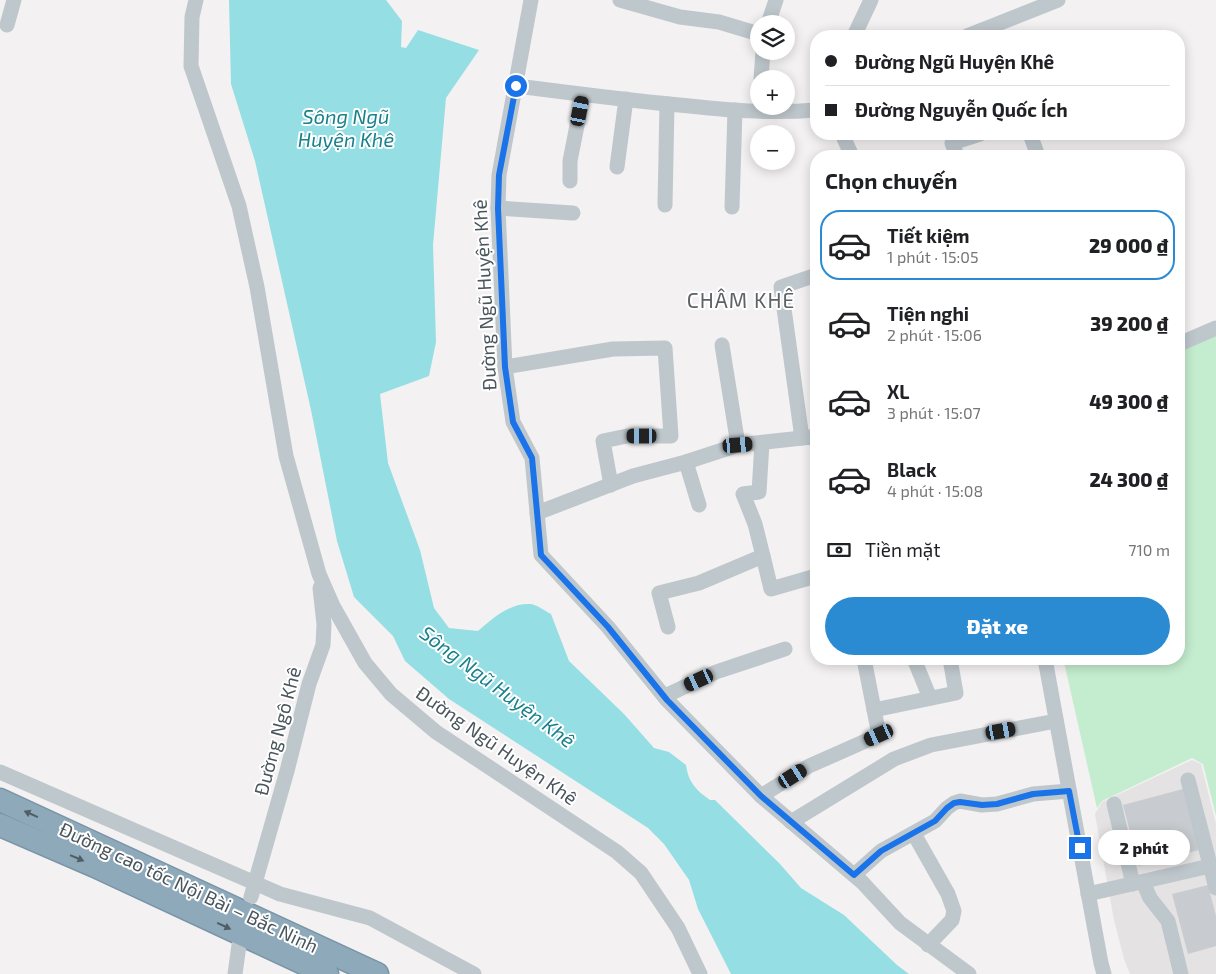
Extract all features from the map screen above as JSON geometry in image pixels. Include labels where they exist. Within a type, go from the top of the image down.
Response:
[{"type":"highway","name":"Đường cao tốc Nội Bài – Bắc Ninh","points":[[0,800],[377,974]]},
{"type":"highway","name":"Đường cao tốc Nội Bài – Bắc Ninh","points":[[0,825],[96,866],[327,974]]},
{"type":"street","points":[[7,25],[14,0]]},
{"type":"street","name":"Đường Ngũ Huyện Khê","points":[[196,0],[192,17],[191,66],[239,206],[257,287],[286,456],[319,574],[333,606],[364,663],[391,694],[436,732],[617,852],[641,873],[678,928],[700,974]]},
{"type":"street","name":"Đường Ngũ Huyện Khê","points":[[532,0],[499,175],[498,208],[505,367],[513,422],[532,458],[541,555],[608,627],[665,696],[761,796],[854,875],[900,924],[969,974]]},
{"type":"street","points":[[620,0],[680,17],[719,22],[750,31]]},
{"type":"street","points":[[771,15],[776,0]]},
{"type":"street","points":[[857,30],[871,0]]},
{"type":"street","points":[[982,30],[1058,0]]},
{"type":"street","points":[[516,86],[626,100],[735,110],[750,109]]},
{"type":"street","points":[[570,181],[570,162],[583,94]]},
{"type":"street","points":[[617,167],[626,100]]},
{"type":"street","points":[[666,204],[667,104]]},
{"type":"street","points":[[732,207],[735,110]]},
{"type":"street","points":[[795,112],[810,110]]},
{"type":"street","points":[[954,150],[952,144],[963,140]]},
{"type":"street","points":[[498,208],[574,213]]},
{"type":"street","points":[[810,277],[782,287],[810,429]]},
{"type":"street","points":[[1185,341],[1216,328]]},
{"type":"street","points":[[722,345],[738,445]]},
{"type":"street","points":[[505,367],[613,349],[665,348],[671,436],[627,436],[603,441],[611,485]]},
{"type":"street","points":[[537,513],[633,476],[686,462],[738,445],[810,439]]},
{"type":"street","points":[[762,443],[759,492],[743,494],[755,524],[771,589],[810,578]]},
{"type":"street","points":[[686,462],[699,505]]},
{"type":"street","points":[[668,626],[659,593],[699,584],[763,556]]},
{"type":"street","name":"Đường Ngô Khê","points":[[253,890],[309,684],[323,645],[324,624],[319,574]]},
{"type":"street","points":[[665,696],[716,672],[785,648]]},
{"type":"street","points":[[761,796],[809,766],[879,735],[865,665]]},
{"type":"street","points":[[916,665],[930,698]]},
{"type":"street","points":[[874,710],[956,692],[951,665]]},
{"type":"street","points":[[1046,665],[1104,974]]},
{"type":"street","points":[[791,822],[894,759],[931,744],[1056,721]]},
{"type":"street","points":[[0,772],[253,890],[280,894],[370,918],[474,974]]},
{"type":"street","points":[[1188,780],[1216,888]]},
{"type":"street","points":[[854,875],[881,851],[935,821],[954,803],[997,804],[1033,794],[1069,791]]},
{"type":"street","points":[[1114,804],[1138,883],[1168,921],[1181,974]]},
{"type":"street","points":[[914,834],[948,894],[954,911],[952,920],[928,944]]},
{"type":"street","points":[[1088,894],[1210,866]]},
{"type":"street","points":[[235,974],[239,945]]},
{"type":"shaded area","points":[[1192,760],[1201,764],[1216,824],[1216,974],[1130,974],[1114,920],[1095,814],[1102,802]]},
{"type":"green space","points":[[1216,331],[1216,816],[1203,764],[1192,758],[1102,801],[1097,808],[1065,665],[1185,665],[1185,345]]},
{"type":"water","name":"Sông Ngũ Huyện Khê","points":[[229,0],[386,0],[402,21],[401,47],[406,48],[418,30],[479,50],[446,98],[433,245],[436,342],[429,376],[380,394],[388,463],[420,550],[434,608],[449,628],[478,631],[501,613],[522,604],[535,605],[551,614],[569,661],[624,714],[654,748],[669,752],[686,765],[691,781],[697,789],[710,800],[715,800],[780,864],[801,888],[844,915],[909,974],[731,974],[698,909],[689,880],[664,844],[648,828],[449,699],[405,661],[393,636],[354,597],[337,541],[311,410],[255,161],[231,84]]},
{"type":"building","points":[[1183,789],[1199,850],[1139,866],[1123,805]]},
{"type":"building","points":[[1208,885],[1216,916],[1216,946],[1188,954],[1172,894]]},
{"type":"district","name":"CHÂM KHÊ","points":[[741,299]]},
{"type":"route","points":[[516,86],[499,175],[498,208],[505,367],[513,422],[532,458],[541,555],[608,627],[667,700],[761,796],[854,875],[881,851],[935,821],[947,808],[954,803],[960,802],[982,805],[997,804],[1033,794],[1069,791],[1080,848]]}]
